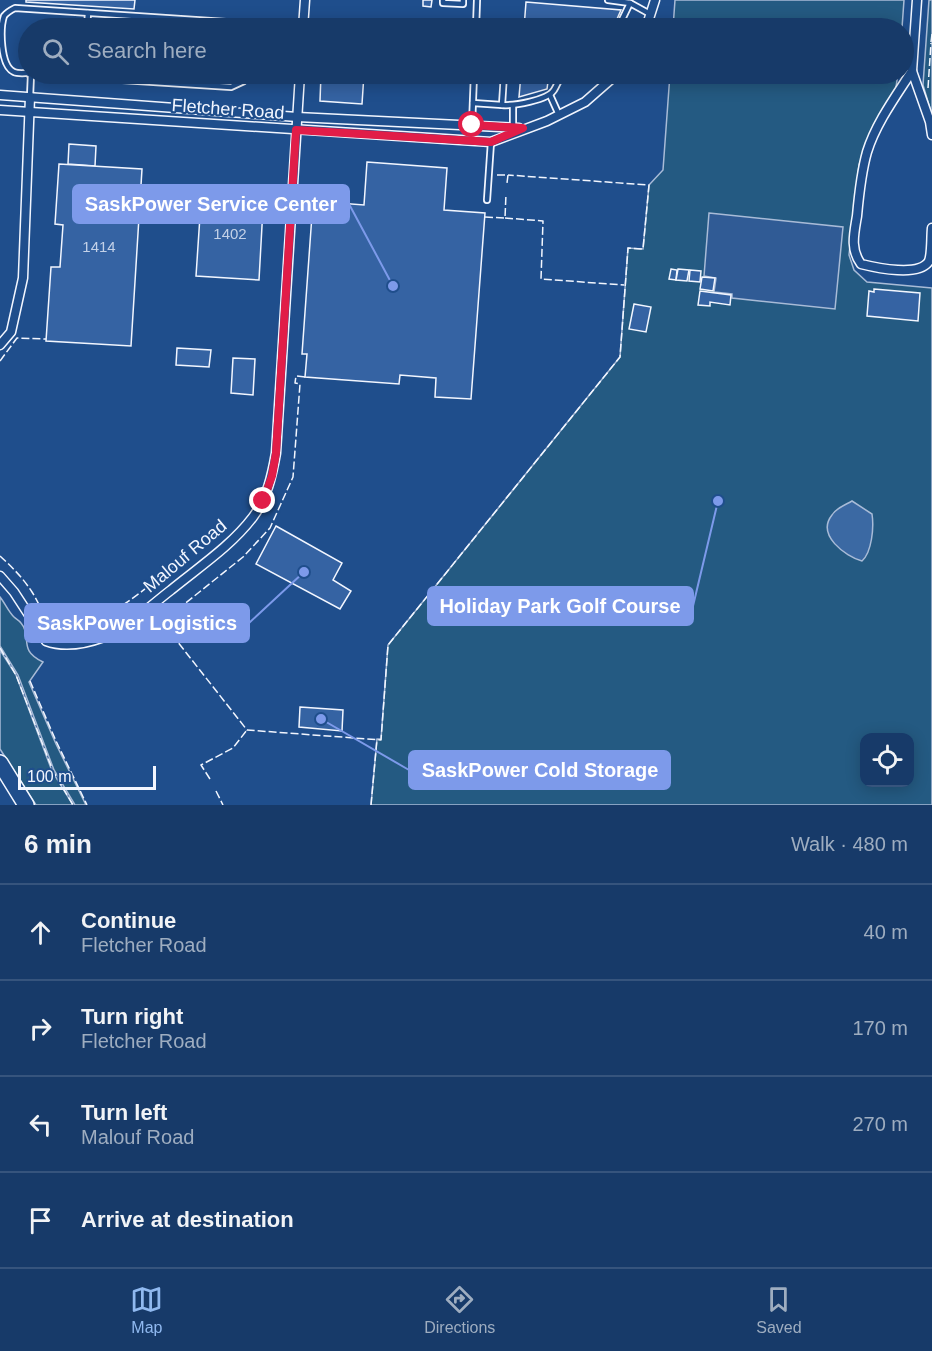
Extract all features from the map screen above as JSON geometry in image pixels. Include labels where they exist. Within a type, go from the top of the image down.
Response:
[{"type":"highway","points":[[0,762],[26,805]]},
{"type":"street","points":[[304,18],[305,0]]},
{"type":"street","points":[[652,16],[656,0]]},
{"type":"street","points":[[914,43],[917,0]]},
{"type":"street","points":[[914,77],[930,122],[932,135]]},
{"type":"street","name":"Malouf Road","points":[[0,576],[14,592],[46,641],[64,645],[104,637],[133,620],[224,548],[240,533],[263,501],[272,476],[276,453],[299,84]]},
{"type":"street","name":"Fletcher Road","points":[[0,110],[491,142],[585,102],[606,84]]},
{"type":"street","points":[[904,84],[868,150],[861,174],[854,254],[861,264],[877,268],[915,271],[930,260],[932,228]]},
{"type":"street","name":"Fletcher Road","points":[[0,95],[297,117],[523,128]]},
{"type":"street","points":[[0,345],[11,332],[23,278],[30,97]]},
{"type":"lane","points":[[443,0],[442,3],[463,4],[464,0]]},
{"type":"lane","points":[[476,18],[477,0]]},
{"type":"lane","points":[[608,0],[630,3],[652,16]]},
{"type":"lane","points":[[623,18],[630,3]]},
{"type":"lane","points":[[18,73],[8,67],[0,53],[3,18],[15,8],[173,18]]},
{"type":"lane","points":[[88,13],[88,18]]},
{"type":"lane","points":[[29,84],[30,97]]},
{"type":"lane","points":[[194,84],[231,87],[238,84]]},
{"type":"lane","points":[[472,125],[474,84]]},
{"type":"lane","points":[[502,105],[503,84]]},
{"type":"lane","points":[[473,103],[513,106],[550,95],[557,84]]},
{"type":"lane","points":[[550,95],[559,115]]},
{"type":"lane","points":[[513,106],[513,128]]},
{"type":"lane","points":[[487,200],[491,142]]},
{"type":"shaded area","points":[[675,0],[904,0],[903,18],[674,18]]},
{"type":"shaded area","points":[[929,0],[932,0],[932,115],[923,85]]},
{"type":"shaded area","points":[[669,84],[896,84],[895,93],[873,127],[859,165],[849,255],[854,270],[867,282],[932,288],[932,805],[371,805],[377,739],[381,739],[388,645],[620,357],[628,248],[643,249],[649,185],[663,170]]},
{"type":"shaded area","points":[[709,213],[843,227],[835,309],[732,298],[732,294],[714,292],[716,278],[704,276]]},
{"type":"shaded area","points":[[852,501],[872,514],[872,539],[862,561],[841,550],[830,537],[828,530],[828,523],[834,513]]},
{"type":"shaded area","points":[[0,597],[24,628],[30,653],[43,662],[29,682],[86,805],[75,805],[54,770],[18,675],[0,646]]},
{"type":"shaded area","points":[[0,650],[16,675],[52,771],[73,805],[36,805],[0,749]]},
{"type":"building","points":[[26,0],[135,0],[134,9],[26,2]]},
{"type":"building","points":[[423,0],[432,0],[431,7],[423,6]]},
{"type":"building","points":[[526,2],[621,10],[617,18],[525,18]]},
{"type":"building","points":[[321,84],[363,84],[362,104],[320,101]]},
{"type":"building","points":[[520,84],[548,84],[547,89],[519,97]]},
{"type":"building","points":[[69,144],[96,146],[95,166],[68,164]]},
{"type":"building","points":[[367,162],[447,168],[444,210],[485,213],[471,399],[435,397],[436,378],[400,375],[399,384],[305,377],[307,354],[302,354],[313,201],[364,205]]},
{"type":"building","points":[[59,164],[142,169],[131,346],[46,341],[51,267],[60,267],[63,225],[55,224]]},
{"type":"building","points":[[202,186],[264,190],[259,280],[196,276]]},
{"type":"building","points":[[671,269],[677,270],[676,280],[669,279]]},
{"type":"building","points":[[678,269],[689,270],[687,281],[676,280]]},
{"type":"building","points":[[690,270],[701,271],[700,282],[689,281]]},
{"type":"building","points":[[702,277],[715,278],[713,291],[700,289]]},
{"type":"building","points":[[874,289],[920,293],[918,321],[867,316],[869,291],[874,292]]},
{"type":"building","points":[[700,291],[731,295],[730,305],[710,302],[710,306],[698,305]]},
{"type":"building","points":[[634,304],[651,307],[646,332],[629,329]]},
{"type":"building","points":[[177,348],[211,350],[209,367],[176,365]]},
{"type":"building","points":[[233,358],[255,359],[253,395],[231,393]]},
{"type":"building","points":[[276,526],[342,563],[333,580],[351,591],[340,609],[256,564]]},
{"type":"building","points":[[300,707],[343,710],[342,731],[299,727]]},
{"type":"fence","points":[[931,42],[932,34]]},
{"type":"fence","points":[[928,88],[931,43]]},
{"type":"fence","points":[[497,175],[508,175],[507,183]]},
{"type":"fence","points":[[305,377],[296,376],[295,383],[300,384],[293,477],[270,528],[243,557],[162,622],[247,730],[381,740],[388,645],[620,357],[628,248],[643,249],[649,185],[508,175]]},
{"type":"fence","points":[[485,217],[505,218],[506,194]]},
{"type":"fence","points":[[505,218],[543,221],[541,279],[624,285]]},
{"type":"fence","points":[[0,361],[17,338],[46,339]]},
{"type":"fence","points":[[0,556],[25,582],[47,618],[59,630],[78,627],[112,612],[143,591],[187,555]]},
{"type":"fence","points":[[0,648],[16,675],[53,771],[73,805]]},
{"type":"fence","points":[[30,681],[87,805]]},
{"type":"fence","points":[[210,779],[201,765],[233,748],[247,730]]},
{"type":"fence","points":[[371,805],[377,739]]},
{"type":"fence","points":[[216,791],[223,805]]},
{"type":"place","name":"SaskPower Service Center","points":[[393,286]]},
{"type":"place","name":"Holiday Park Golf Course","points":[[718,501]]},
{"type":"place","name":"SaskPower Logistics","points":[[304,572]]},
{"type":"place","name":"SaskPower Cold Storage","points":[[321,719]]},
{"type":"route","points":[[263,501],[272,476],[276,453],[296,130],[491,142],[523,128],[472,125]]}]
